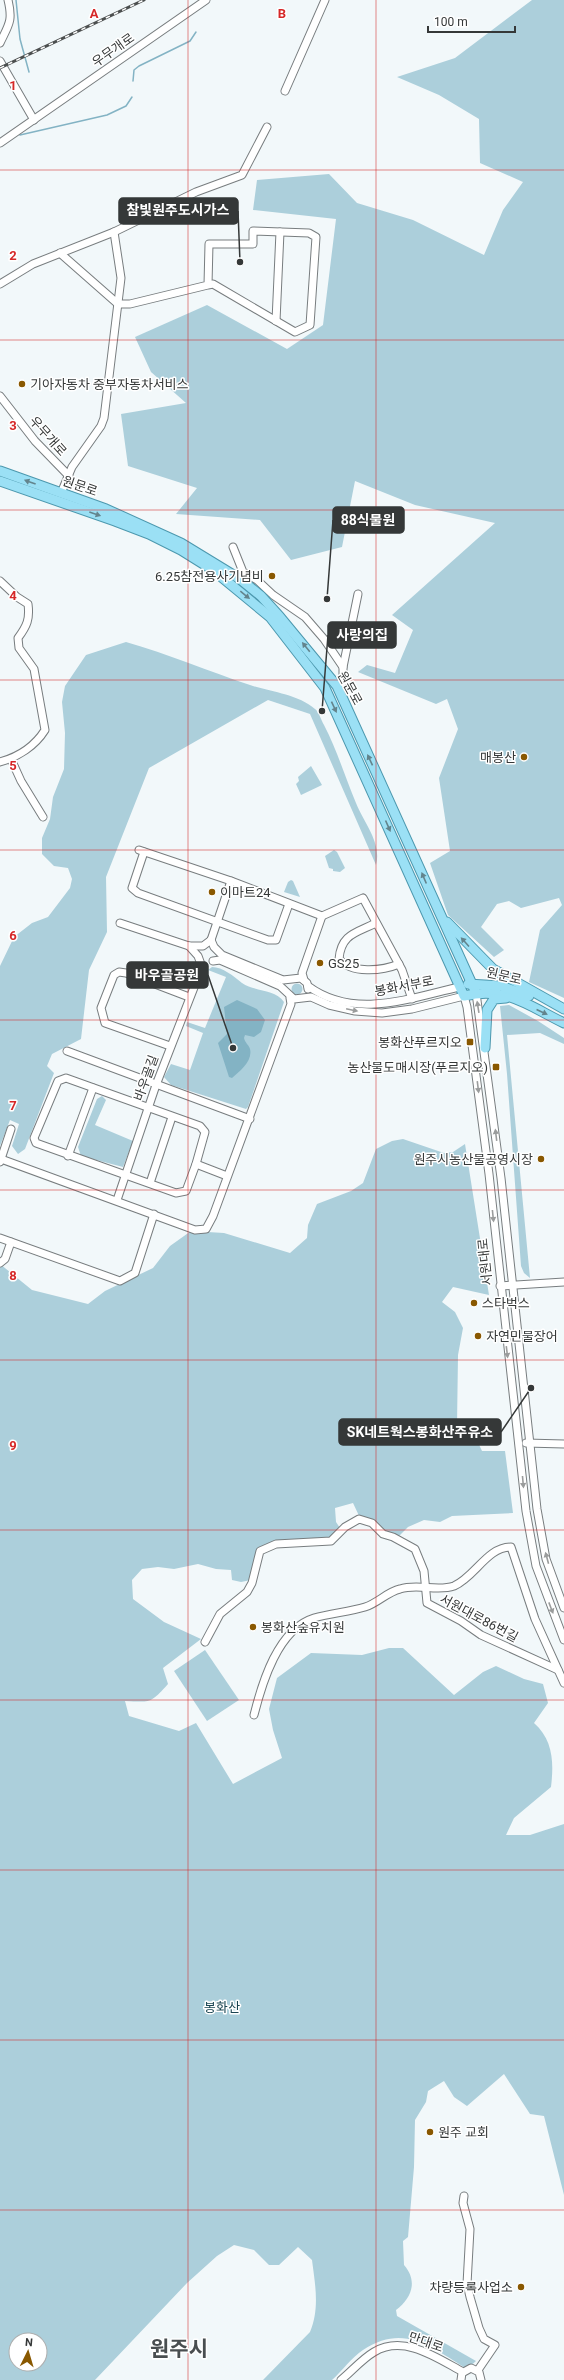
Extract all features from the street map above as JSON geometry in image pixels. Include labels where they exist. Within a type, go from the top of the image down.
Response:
[{"type":"main road","name":"원문로","points":[[0,471],[149,534],[181,550],[213,570],[270,617],[325,688],[367,777],[464,996],[476,993],[505,994],[564,1023]]},
{"type":"main road","name":"원문로","points":[[0,482],[60,497],[144,525],[242,576],[280,617],[337,686],[439,914],[472,983],[510,988],[564,1013]]},
{"type":"main road","points":[[439,914],[493,970],[564,1009]]},
{"type":"main road","points":[[459,987],[472,983],[476,993]]},
{"type":"main road","points":[[485,1048],[488,1005],[494,999],[502,997],[520,1001]]},
{"type":"street","points":[[0,43],[9,27],[12,16],[8,0]]},
{"type":"street","name":"우무개로","points":[[0,143],[206,0]]},
{"type":"street","points":[[285,91],[325,0]]},
{"type":"street","points":[[0,61],[34,120]]},
{"type":"street","points":[[0,284],[33,264],[114,232],[196,192],[242,175],[267,127]]},
{"type":"street","points":[[60,253],[118,304],[130,304],[213,284],[295,332],[310,325],[316,237],[309,233],[253,231],[253,244],[209,244],[208,285]]},
{"type":"street","points":[[60,497],[72,467],[101,426],[104,418],[121,278],[114,232]]},
{"type":"street","points":[[276,321],[280,232]]},
{"type":"street","name":"우무개로","points":[[0,396],[35,441],[69,476]]},
{"type":"street","points":[[233,547],[242,576],[257,580],[273,595],[305,617],[324,639],[343,667]]},
{"type":"street","points":[[0,581],[16,597],[28,604],[29,616],[26,627],[18,638],[19,648],[34,669],[45,730],[38,741],[11,759],[0,762]]},
{"type":"street","points":[[337,686],[343,682],[343,667],[358,594]]},
{"type":"street","points":[[11,759],[21,781],[43,817]]},
{"type":"street","points":[[289,904],[276,940],[272,941],[217,920],[138,893],[132,888],[141,851],[231,881],[322,916],[363,898],[399,964],[412,999]]},
{"type":"street","points":[[199,957],[199,950],[210,945],[231,881]]},
{"type":"street","points":[[11,1129],[0,1161],[117,1200],[195,1230],[206,1229],[210,1223],[250,1119],[294,998],[305,980],[322,916]]},
{"type":"street","points":[[376,922],[346,938],[340,946],[339,959],[344,966],[355,968],[388,968],[399,964]]},
{"type":"street","points":[[120,923],[190,946],[210,945],[222,956],[278,978],[305,980]]},
{"type":"street","name":"바우골길","points":[[117,1200],[156,1085],[189,997],[207,963],[216,956],[210,945]]},
{"type":"street","points":[[190,946],[199,957],[207,963],[220,960],[276,984],[294,998]]},
{"type":"street","points":[[170,1046],[105,1023],[101,1008],[114,975],[119,972],[126,973],[189,997]]},
{"type":"street","points":[[292,978],[286,985],[294,998]]},
{"type":"street","name":"봉화서부로","points":[[305,980],[326,996],[360,1004],[385,1004],[459,987]]},
{"type":"street","name":"서원대로","points":[[476,993],[485,1048],[514,1285],[529,1443],[537,1509],[546,1559],[564,1608]]},
{"type":"street","name":"봉화서부로","points":[[294,998],[315,999],[329,1005],[355,1011],[382,1013],[412,1009],[464,996]]},
{"type":"street","name":"서원대로","points":[[464,996],[467,1007],[489,1174],[500,1286],[526,1511],[536,1566],[564,1640]]},
{"type":"street","points":[[67,1051],[250,1119]]},
{"type":"street","points":[[66,1078],[148,1109],[200,1126],[205,1132],[196,1164],[187,1188],[183,1193],[176,1194],[150,1183],[68,1156],[40,1145],[34,1138],[58,1081],[66,1078]]},
{"type":"street","points":[[68,1156],[93,1088]]},
{"type":"street","points":[[150,1183],[172,1117]]},
{"type":"street","points":[[196,1164],[227,1176]]},
{"type":"street","points":[[0,1238],[120,1281],[135,1274],[154,1214]]},
{"type":"street","points":[[0,1264],[5,1259],[11,1242]]},
{"type":"street","name":"서원대로","points":[[514,1285],[564,1282]]},
{"type":"street","points":[[500,1286],[514,1285]]},
{"type":"street","points":[[519,1443],[564,1444]]},
{"type":"street","name":"서원대로86번길","points":[[205,1642],[220,1614],[247,1592],[252,1583],[260,1551],[276,1544],[331,1541],[345,1527],[359,1520],[372,1524],[383,1534],[415,1549],[424,1571],[424,1586],[427,1603],[432,1607],[460,1620],[481,1635],[558,1670]]},
{"type":"street","name":"서원대로86번길","points":[[254,1715],[262,1685],[270,1665],[293,1631],[313,1618],[365,1607],[400,1589],[424,1586],[440,1588],[454,1586],[466,1578],[493,1553],[503,1547],[511,1547],[535,1619],[564,1682]]},
{"type":"street","points":[[464,2196],[463,2203],[470,2229],[467,2284],[484,2339],[494,2345],[478,2370],[481,2380]]},
{"type":"street","name":"만대로","points":[[346,2379],[375,2351],[399,2346],[409,2346],[429,2353],[463,2372]]},
{"type":"street","points":[[461,2380],[463,2372],[471,2368],[478,2370]]},
{"type":"green space","points":[[532,0],[564,0],[564,998],[529,982],[540,930],[562,905],[559,898],[521,908],[509,901],[497,904],[481,927],[504,950],[494,957],[448,915],[430,863],[450,851],[439,778],[458,729],[447,699],[436,704],[358,672],[367,665],[395,673],[413,630],[392,615],[495,523],[415,505],[355,481],[342,547],[291,560],[260,520],[176,514],[197,488],[128,466],[121,414],[186,403],[151,372],[135,337],[207,305],[287,349],[323,325],[336,219],[253,210],[257,180],[329,174],[357,203],[413,220],[484,255],[503,210],[523,182],[480,163],[479,119],[439,95],[397,77],[455,58]]},
{"type":"green space","points":[[126,642],[250,685],[292,697],[315,709],[329,734],[359,811],[371,833],[377,849],[376,865],[310,714],[268,700],[149,768],[106,877],[107,932],[89,970],[81,1039],[52,1054],[47,1066],[54,1073],[25,1149],[18,1154],[12,1146],[19,1124],[10,1120],[0,1146],[0,966],[14,937],[32,923],[48,917],[70,888],[72,879],[68,868],[54,866],[42,854],[42,838],[50,819],[53,797],[64,769],[65,733],[62,702],[65,686],[86,655]]},
{"type":"green space","points":[[311,766],[322,785],[301,795],[296,784],[299,781],[298,777]]},
{"type":"green space","points":[[334,850],[337,852],[345,868],[340,872],[333,871],[333,869],[329,868],[325,856]]},
{"type":"green space","points":[[291,880],[293,881],[300,897],[284,892],[288,882]]},
{"type":"green space","points":[[212,967],[224,970],[247,986],[275,995],[284,1002],[248,1107],[246,1109],[171,1085],[164,1077],[171,1064],[190,1070],[203,1033],[186,1026],[187,1022],[205,1028],[226,977],[208,970]]},
{"type":"green space","points":[[297,983],[301,985],[303,989],[301,993],[297,995],[293,993],[291,989],[293,985]]},
{"type":"green space","points":[[509,1005],[538,1021],[564,1038],[564,1044],[540,1033],[507,1035],[530,1278],[524,1273],[521,1266],[507,1074],[500,1006]]},
{"type":"green space","points":[[102,1096],[106,1100],[95,1125],[133,1141],[123,1167],[81,1156],[78,1147],[97,1099]]},
{"type":"green space","name":"봉화산","points":[[403,1139],[444,1153],[453,1152],[465,1144],[489,1295],[453,1287],[442,1302],[455,1312],[463,1328],[458,1355],[457,1425],[473,1432],[482,1451],[505,1451],[513,1513],[452,1516],[440,1522],[424,1520],[408,1527],[399,1536],[384,1532],[361,1520],[353,1503],[335,1508],[336,1522],[342,1531],[330,1540],[262,1549],[251,1580],[241,1582],[232,1580],[231,1570],[216,1569],[198,1564],[174,1569],[158,1567],[142,1569],[132,1580],[133,1599],[164,1622],[201,1639],[163,1668],[168,1684],[157,1695],[150,1700],[140,1702],[125,1701],[129,1716],[179,1731],[196,1723],[233,1784],[282,1758],[273,1730],[269,1709],[277,1678],[311,1653],[362,1655],[389,1648],[403,1648],[454,1695],[483,1672],[496,1666],[524,1679],[543,1684],[548,1703],[534,1723],[549,1744],[552,1760],[551,1787],[514,1818],[506,1835],[530,1835],[564,1824],[564,2195],[544,2116],[530,2114],[504,2074],[467,2106],[454,2097],[444,2081],[428,2091],[426,2102],[415,2120],[414,2167],[408,2237],[403,2241],[404,2265],[411,2277],[412,2283],[409,2295],[402,2305],[396,2310],[397,2316],[476,2361],[467,2369],[429,2346],[417,2341],[404,2338],[391,2338],[378,2342],[363,2350],[355,2356],[332,2380],[263,2380],[310,2332],[316,2305],[312,2260],[298,2247],[279,2265],[269,2265],[254,2250],[234,2245],[217,2256],[187,2283],[95,2380],[0,2380],[0,1264],[32,1290],[88,1304],[105,1291],[153,1268],[170,1246],[191,1231],[224,1233],[290,1253],[307,1238],[308,1225],[317,1204],[351,1191],[363,1183],[376,1149],[392,1141]]},
{"type":"green space","points":[[205,1650],[239,1700],[207,1721],[174,1671]]},
{"type":"shaded area","points":[[237,1000],[257,1009],[265,1020],[261,1032],[254,1037],[245,1035],[244,1038],[250,1049],[250,1058],[232,1078],[229,1077],[218,1043],[227,1034],[224,1007]]},
{"type":"waterway","points":[[16,0],[20,39],[29,72]]},
{"type":"waterway","points":[[133,81],[134,70],[139,66],[190,41],[196,32]]},
{"type":"waterway","points":[[20,135],[107,115],[126,106],[132,97]]},
{"type":"railway","points":[[0,68],[144,0]]},
{"type":"place","name":"참빛원주도시가스","points":[[240,262]]},
{"type":"place","name":"기아자동차 중부자동차서비스","points":[[22,384]]},
{"type":"place","name":"6.25참전용사기념비","points":[[272,576]]},
{"type":"place","name":"88식물원","points":[[327,599]]},
{"type":"place","name":"사랑의집","points":[[322,711]]},
{"type":"place","name":"매봉산","points":[[524,757]]},
{"type":"place","name":"이마트24","points":[[212,892]]},
{"type":"place","name":"GS25","points":[[320,963]]},
{"type":"place","name":"봉화산푸르지오","points":[[470,1042]]},
{"type":"place","name":"바우골공원","points":[[233,1048]]},
{"type":"place","name":"농산물도매시장(푸르지오)","points":[[496,1067]]},
{"type":"place","name":"원주시농산물공영시장","points":[[541,1159]]},
{"type":"place","name":"스타벅스","points":[[474,1303]]},
{"type":"place","name":"자연민물장어","points":[[478,1336]]},
{"type":"place","name":"SK네트웍스봉화산주유소","points":[[531,1388]]},
{"type":"place","name":"봉화산숲유치원","points":[[253,1627]]},
{"type":"place","name":"원주 교회","points":[[430,2132]]},
{"type":"place","name":"차량등록사업소","points":[[521,2287]]},
{"type":"district","name":"원주시","points":[[179,2349]]}]
